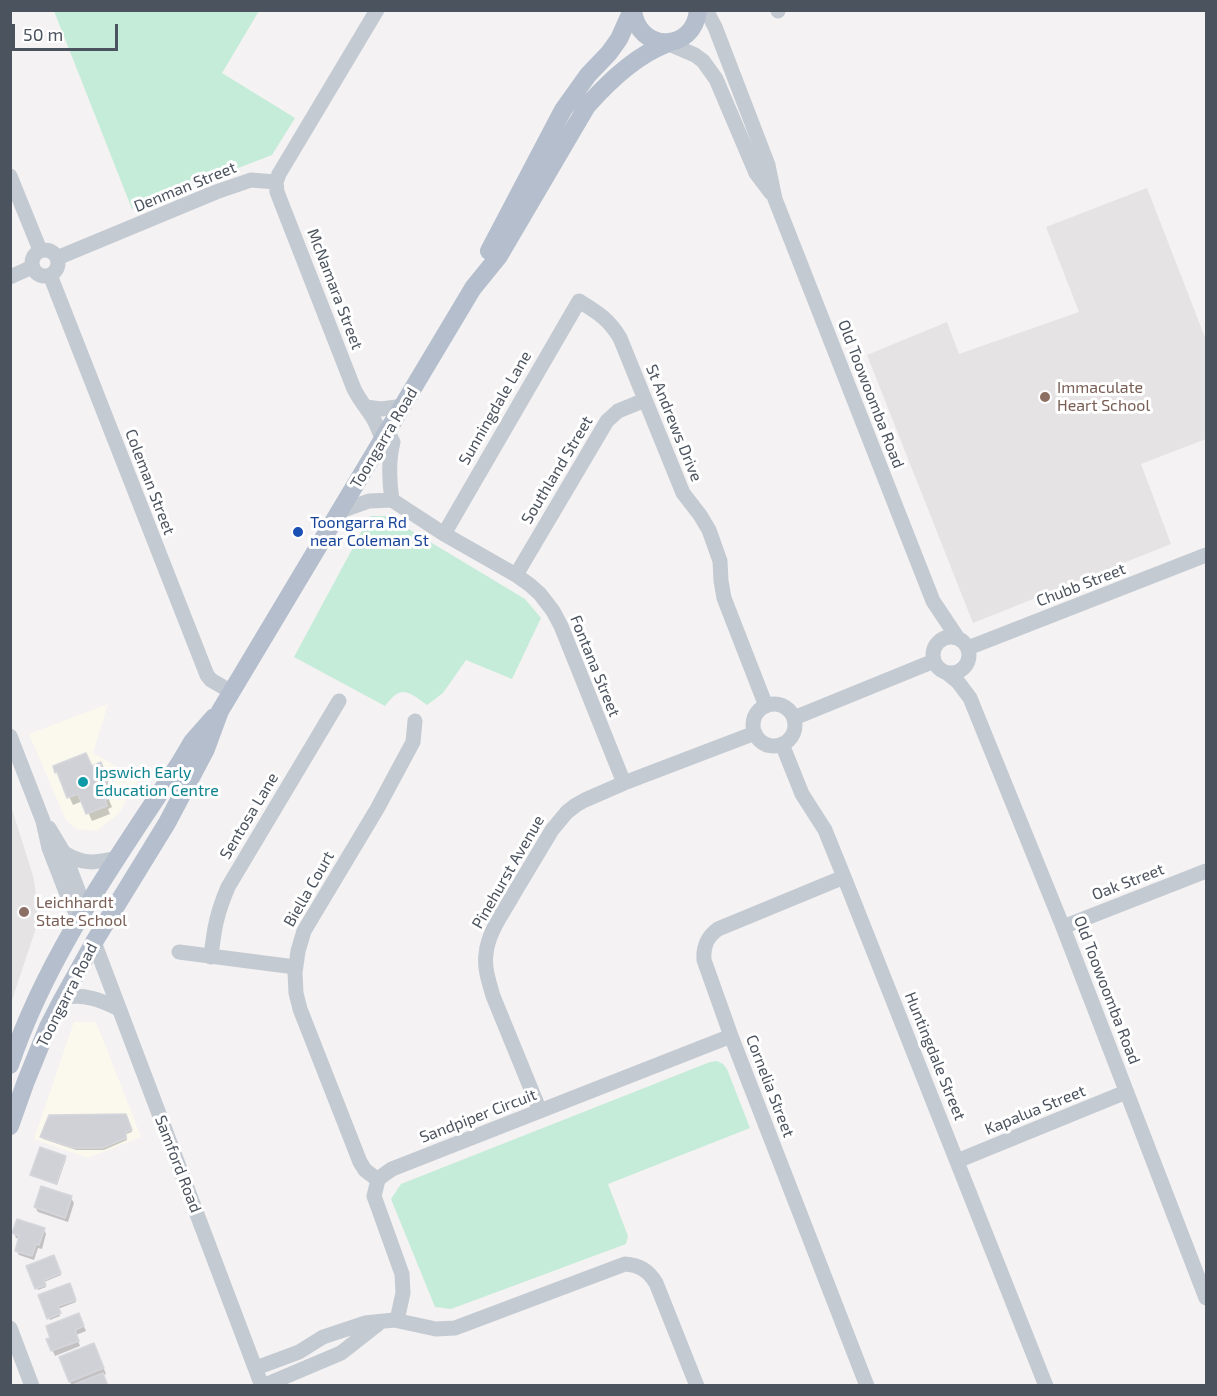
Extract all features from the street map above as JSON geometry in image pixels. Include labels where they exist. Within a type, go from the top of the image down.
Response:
[{"type":"main road","points":[[632,10],[635,23],[642,33],[666,44]]},
{"type":"main road","name":"Toongarra Road","points":[[10,1126],[48,1027],[94,942],[167,823],[206,749],[230,691],[341,511],[473,288],[489,250],[563,110],[588,75],[620,39],[632,10]]},
{"type":"main road","name":"Toongarra Road","points":[[473,288],[499,256],[587,106],[601,90],[647,52],[689,33],[697,19],[698,10]]},
{"type":"main road","name":"Toongarra Road","points":[[10,1065],[38,995],[82,914],[192,742],[220,711]]},
{"type":"main road","name":"Samford Road","points":[[82,914],[94,942]]},
{"type":"street","points":[[276,182],[377,10]]},
{"type":"street","name":"Old Toowoomba Road","points":[[706,10],[715,27],[768,165],[775,199],[933,601],[964,650],[970,698],[1063,927],[1206,1298]]},
{"type":"street","name":"Old Toowoomba Road","points":[[666,44],[695,55],[716,79],[756,172],[775,199]]},
{"type":"street","points":[[10,176],[40,250]]},
{"type":"street","name":"Denman Street","points":[[57,258],[216,192],[251,180],[276,182]]},
{"type":"street","name":"McNamara Street","points":[[276,182],[277,192],[354,389],[361,403],[385,436]]},
{"type":"street","points":[[40,250],[50,250],[57,258],[57,268],[50,275],[39,275],[32,267],[33,257],[40,250]]},
{"type":"street","points":[[10,277],[32,267]]},
{"type":"street","name":"Coleman Street","points":[[50,275],[207,675],[211,680],[230,691]]},
{"type":"street","name":"St Andrews Drive","points":[[579,301],[602,315],[620,339],[683,493],[705,522],[714,541],[720,561],[724,598],[766,706]]},
{"type":"street","name":"Sunningdale Lane","points":[[444,534],[579,301]]},
{"type":"street","name":"Southland Street","points":[[516,575],[606,421],[618,411],[645,400]]},
{"type":"street","points":[[366,407],[381,409],[404,406]]},
{"type":"street","points":[[341,511],[369,501],[392,500],[388,479],[393,442],[385,436]]},
{"type":"street","name":"Fontana Street","points":[[392,500],[444,534],[516,575],[540,594],[561,626],[624,783]]},
{"type":"street","name":"Chubb Street","points":[[964,650],[1206,555]]},
{"type":"street","name":"Old Toowoomba Road","points":[[933,601],[936,644]]},
{"type":"street","points":[[946,637],[964,650],[959,671],[947,673],[939,669],[934,661],[933,652],[936,644],[946,637]]},
{"type":"street","points":[[794,718],[934,661]]},
{"type":"street","name":"Old Toowoomba Road","points":[[947,673],[970,698]]},
{"type":"street","name":"Sentosa Lane","points":[[211,957],[213,930],[228,887],[339,701]]},
{"type":"street","points":[[779,705],[790,712],[794,718],[792,736],[782,744],[769,746],[754,733],[756,714],[766,706],[779,705]]},
{"type":"street","name":"Biella Court","points":[[378,1180],[365,1170],[360,1162],[302,1014],[296,993],[295,968],[300,942],[307,925],[377,809],[413,742],[415,721]]},
{"type":"street","name":"Pinehurst Avenue","points":[[540,1111],[493,996],[485,965],[487,944],[496,925],[559,820],[576,805],[624,783],[754,733]]},
{"type":"street","name":"Samford Road","points":[[10,735],[43,821],[49,848],[68,897],[82,914]]},
{"type":"street","name":"Huntingdale Street","points":[[782,744],[802,794],[825,830],[1046,1386]]},
{"type":"street","name":"Samford Road","points":[[43,821],[64,853],[78,888],[82,914]]},
{"type":"street","points":[[64,853],[84,862],[103,862],[117,858]]},
{"type":"street","name":"Oak Street","points":[[1063,927],[1206,871]]},
{"type":"street","name":"Cornelia Street","points":[[844,877],[723,926],[709,937],[704,948],[704,960],[731,1036],[867,1386]]},
{"type":"street","name":"Samford Road","points":[[94,942],[263,1386]]},
{"type":"street","points":[[179,952],[295,968]]},
{"type":"street","points":[[63,998],[73,996],[98,999],[119,1009]]},
{"type":"street","name":"Sandpiper Circuit","points":[[378,1180],[392,1169],[731,1036]]},
{"type":"street","name":"Kapalua Street","points":[[957,1161],[1126,1092]]},
{"type":"street","points":[[378,1180],[375,1200],[402,1274],[403,1293],[397,1320]]},
{"type":"street","points":[[256,1368],[299,1352],[323,1337],[364,1323],[397,1320],[436,1329],[455,1328],[617,1265],[632,1264],[648,1272],[656,1283],[697,1386]]},
{"type":"street","points":[[263,1386],[341,1353],[380,1322]]},
{"type":"street","points":[[10,1328],[32,1386]]},
{"type":"shaded area","name":"Immaculate Heart School","points":[[1147,188],[1206,340],[1206,439],[1141,464],[1171,544],[973,623],[867,355],[947,322],[959,354],[1079,312],[1046,227]]},
{"type":"shaded area","points":[[108,704],[93,753],[139,779],[119,813],[97,831],[77,829],[66,820],[29,734]]},
{"type":"shaded area","name":"Leichhardt State School","points":[[11,806],[33,876],[37,900],[37,925],[11,1003]]},
{"type":"shaded area","points":[[74,1022],[96,1022],[141,1137],[88,1158],[34,1139]]},
{"type":"green space","points":[[54,11],[259,11],[222,73],[295,118],[272,155],[132,209]]},
{"type":"green space","points":[[370,516],[387,516],[525,599],[541,618],[512,679],[466,660],[443,693],[427,705],[410,693],[400,692],[385,706],[294,657]]},
{"type":"green space","points":[[717,1061],[727,1069],[750,1128],[608,1184],[628,1236],[626,1244],[451,1309],[435,1307],[391,1199],[401,1184]]},
{"type":"building","name":"Ipswich Early Education Centre","points":[[86,753],[92,766],[101,762],[108,781],[102,784],[108,799],[105,800],[107,806],[86,814],[78,794],[67,798],[53,766]]},
{"type":"building","points":[[126,1114],[132,1130],[126,1132],[126,1138],[102,1148],[74,1148],[40,1137],[49,1115]]},
{"type":"building","points":[[40,1147],[66,1156],[56,1184],[30,1175]]},
{"type":"building","points":[[41,1186],[72,1196],[65,1218],[34,1207]]},
{"type":"building","points":[[17,1219],[45,1228],[32,1256],[15,1251],[19,1236],[12,1233]]},
{"type":"building","points":[[54,1255],[61,1273],[44,1280],[46,1285],[35,1289],[26,1266]]},
{"type":"building","points":[[70,1283],[76,1300],[58,1306],[61,1313],[47,1319],[38,1295]]},
{"type":"building","points":[[79,1313],[84,1326],[75,1330],[79,1341],[51,1351],[46,1339],[50,1338],[46,1326]]},
{"type":"building","points":[[94,1343],[104,1368],[69,1382],[59,1357]]},
{"type":"building","points":[[103,1373],[108,1386],[73,1385]]},
{"type":"place","name":"Immaculate Heart School","points":[[1045,397]]},
{"type":"place","name":"Toongarra Rd near Coleman St","points":[[298,532]]},
{"type":"place","name":"Ipswich Early Education Centre","points":[[83,782]]},
{"type":"place","name":"Leichhardt State School","points":[[24,912]]}]
